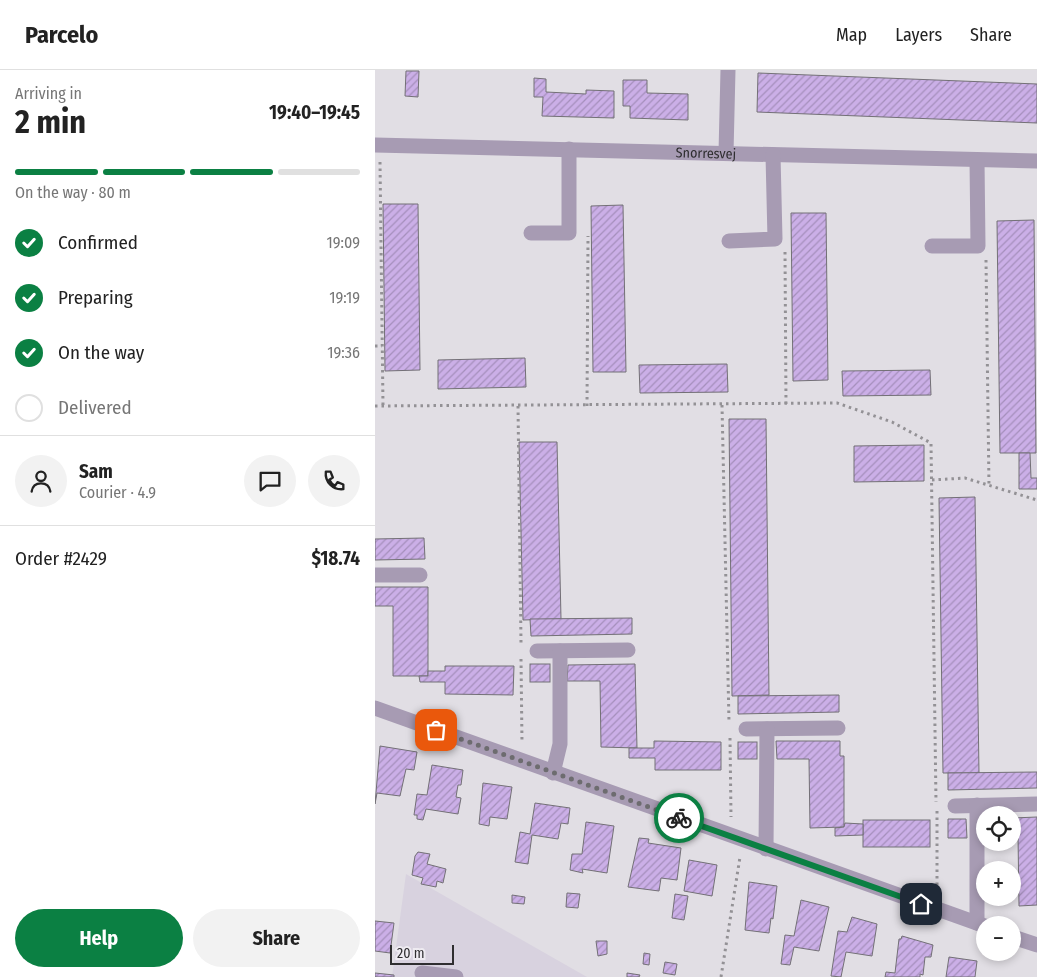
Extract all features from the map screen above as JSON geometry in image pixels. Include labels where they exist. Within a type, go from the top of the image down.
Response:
[{"type":"street","points":[[726,153],[728,70]]},
{"type":"street","name":"Snorresvej","points":[[377,145],[1037,161]]},
{"type":"street","points":[[531,233],[569,233],[569,149]]},
{"type":"street","points":[[729,241],[775,239],[773,154]]},
{"type":"street","points":[[932,246],[978,246],[977,160]]},
{"type":"street","points":[[375,575],[420,575]]},
{"type":"street","points":[[537,651],[628,650]]},
{"type":"street","points":[[553,773],[561,744],[560,651]]},
{"type":"street","points":[[375,708],[976,923]]},
{"type":"street","points":[[746,729],[838,728]]},
{"type":"street","points":[[766,849],[767,729]]},
{"type":"street","points":[[955,806],[1037,804]]},
{"type":"street","points":[[977,805],[981,916]]},
{"type":"street","points":[[1021,939],[1037,946]]},
{"type":"street","points":[[422,973],[456,977]]},
{"type":"path","points":[[377,145],[383,406]]},
{"type":"path","points":[[587,406],[588,229]]},
{"type":"path","points":[[775,239],[785,246],[786,404]]},
{"type":"path","points":[[978,246],[985,252],[989,487]]},
{"type":"path","points":[[375,346],[382,346]]},
{"type":"path","points":[[375,406],[837,403],[892,422],[931,443],[938,910]]},
{"type":"path","points":[[721,977],[737,839],[722,405]]},
{"type":"path","points":[[518,406],[521,645]]},
{"type":"path","points":[[932,480],[965,478],[989,487],[1037,500]]},
{"type":"path","points":[[521,655],[522,762]]},
{"type":"shaded area","points":[[1030,453],[1037,453],[1037,478],[1031,478]]},
{"type":"shaded area","points":[[406,874],[587,977],[392,977]]},
{"type":"building","points":[[406,71],[419,71],[418,97],[405,96]]},
{"type":"building","points":[[758,73],[1037,84],[1037,123],[757,112]]},
{"type":"building","points":[[534,78],[546,79],[546,92],[586,94],[586,90],[614,91],[614,118],[542,116],[543,97],[534,97]]},
{"type":"building","points":[[623,80],[647,80],[647,93],[688,94],[688,120],[630,118],[630,106],[623,106]]},
{"type":"building","points":[[383,204],[418,204],[420,370],[385,371]]},
{"type":"building","points":[[623,205],[626,372],[593,372],[591,206]]},
{"type":"building","points":[[791,213],[826,213],[828,380],[793,381]]},
{"type":"building","points":[[1034,220],[1036,453],[1000,453],[997,221]]},
{"type":"building","points":[[525,358],[526,387],[438,389],[438,360]]},
{"type":"building","points":[[727,364],[728,392],[640,393],[639,365]]},
{"type":"building","points":[[930,370],[931,395],[843,396],[842,371]]},
{"type":"building","points":[[729,419],[766,419],[769,695],[732,696]]},
{"type":"building","points":[[519,442],[557,442],[561,619],[523,620]]},
{"type":"building","points":[[924,445],[924,481],[854,482],[854,446]]},
{"type":"building","points":[[1019,453],[1030,453],[1031,478],[1037,478],[1037,489],[1019,489]]},
{"type":"building","points":[[975,497],[979,773],[943,773],[939,498]]},
{"type":"building","points":[[424,538],[425,559],[375,560],[375,539]]},
{"type":"building","points":[[375,587],[428,587],[428,676],[393,676],[393,606],[375,606]]},
{"type":"building","points":[[632,618],[632,634],[531,636],[530,619]]},
{"type":"building","points":[[530,664],[550,664],[550,682],[530,682]]},
{"type":"building","points":[[635,664],[637,748],[601,747],[600,681],[567,681],[568,665]]},
{"type":"building","points":[[445,666],[514,666],[513,695],[445,694],[445,682],[420,682],[419,676],[428,676],[428,671],[445,671]]},
{"type":"building","points":[[839,695],[839,712],[738,714],[738,696]]},
{"type":"building","points":[[654,741],[721,742],[721,770],[655,770],[655,758],[629,758],[629,748],[654,748]]},
{"type":"building","points":[[776,741],[840,741],[840,756],[844,756],[844,827],[810,828],[809,759],[777,759]]},
{"type":"building","points":[[738,742],[757,742],[757,759],[738,759]]},
{"type":"building","points":[[380,746],[417,752],[414,770],[406,769],[400,796],[377,793],[375,804]]},
{"type":"building","points":[[432,765],[463,770],[461,785],[458,785],[456,797],[461,798],[458,814],[426,809],[423,820],[417,819],[417,815],[414,815],[417,794],[427,795]]},
{"type":"building","points":[[1037,772],[1037,788],[948,790],[948,773]]},
{"type":"building","points":[[483,783],[512,787],[507,819],[490,817],[489,826],[479,824]]},
{"type":"building","points":[[535,803],[570,808],[568,824],[561,823],[558,839],[532,835],[528,864],[515,862],[520,832],[530,834]]},
{"type":"building","points":[[1037,817],[1037,905],[1021,906],[1021,861],[1018,861],[1018,851],[1021,851],[1021,818]]},
{"type":"building","points":[[948,819],[966,819],[967,838],[948,838]]},
{"type":"building","points":[[863,820],[930,820],[930,847],[863,847]]},
{"type":"building","points":[[586,822],[614,826],[607,873],[582,869],[583,873],[570,870],[572,854],[582,854]]},
{"type":"building","points":[[845,823],[863,824],[863,835],[835,836],[835,828],[844,827]]},
{"type":"building","points":[[639,838],[649,839],[648,843],[681,848],[677,880],[661,878],[659,891],[628,887]]},
{"type":"building","points":[[418,852],[430,854],[427,864],[446,869],[443,883],[437,881],[436,887],[421,884],[423,878],[412,875],[415,856]]},
{"type":"building","points":[[689,860],[717,865],[712,896],[684,891]]},
{"type":"building","points":[[749,882],[777,886],[773,919],[771,918],[769,933],[745,930]]},
{"type":"building","points":[[567,893],[580,894],[578,908],[566,907]]},
{"type":"building","points":[[675,894],[688,896],[684,920],[672,918]]},
{"type":"building","points":[[512,895],[525,897],[524,904],[512,903]]},
{"type":"building","points":[[801,900],[829,907],[819,951],[794,947],[790,965],[781,964],[785,935],[794,936]]},
{"type":"building","points":[[852,917],[877,924],[872,956],[846,952],[841,977],[831,976],[838,931],[847,932]]},
{"type":"building","points":[[375,921],[394,923],[390,953],[375,951]]},
{"type":"building","points":[[902,936],[933,945],[931,957],[925,957],[923,975],[920,974],[920,977],[885,977],[886,972],[895,973],[899,939]]},
{"type":"building","points":[[596,941],[607,941],[607,954],[598,956]]},
{"type":"building","points":[[644,953],[650,954],[649,965],[643,964]]},
{"type":"building","points":[[949,957],[977,961],[975,977],[946,977]]},
{"type":"building","points":[[665,962],[677,964],[675,975],[663,973]]},
{"type":"building","points":[[375,973],[394,975],[394,977],[375,977]]},
{"type":"building","points":[[627,973],[640,975],[639,977],[627,977]]},
{"type":"way so far","points":[[436,730],[679,818]]},
{"type":"route","points":[[679,818],[921,904]]}]
